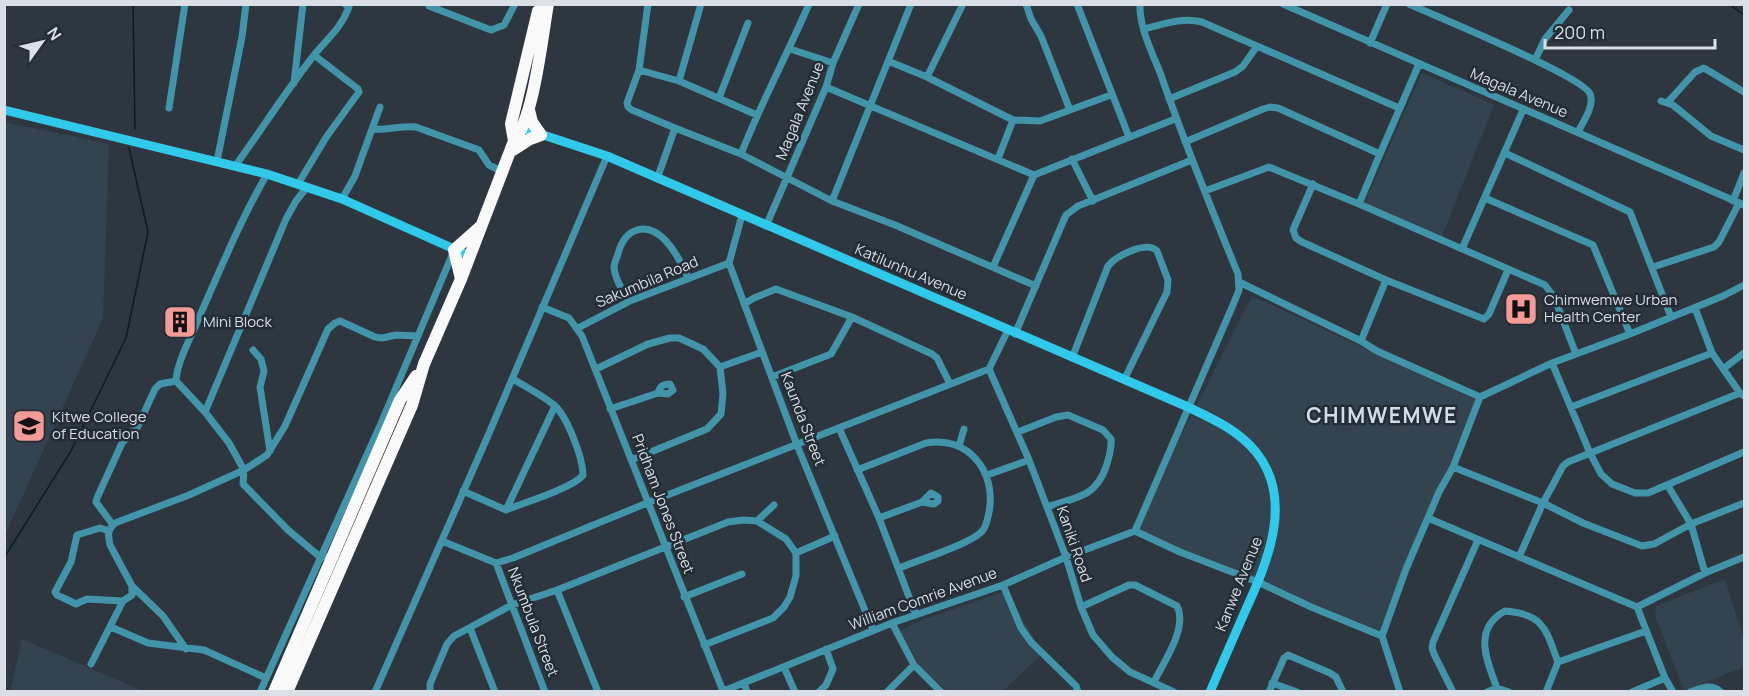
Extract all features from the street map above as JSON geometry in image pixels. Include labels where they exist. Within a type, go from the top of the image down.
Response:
[{"type":"highway","points":[[513,147],[511,124],[540,4]]},
{"type":"highway","points":[[274,692],[400,400],[424,364],[461,279],[513,147],[524,128],[548,4]]},
{"type":"highway","points":[[513,147],[541,135],[532,122],[529,108]]},
{"type":"highway","points":[[461,279],[454,250],[483,224]]},
{"type":"highway","points":[[287,692],[332,558]]},
{"type":"main road","points":[[4,110],[267,174],[342,200],[470,256]]},
{"type":"main road","name":"Katilunhu Avenue","points":[[511,124],[607,156],[1188,407],[1232,430],[1250,445],[1258,454],[1272,484]]},
{"type":"main road","name":"Kanwe Avenue","points":[[1210,692],[1258,582],[1273,539],[1275,507],[1272,484]]},
{"type":"street","points":[[169,108],[185,4]]},
{"type":"street","points":[[217,161],[242,37],[246,4]]},
{"type":"street","points":[[294,83],[303,4]]},
{"type":"street","points":[[236,165],[314,55],[339,27],[349,7],[345,4]]},
{"type":"street","points":[[429,6],[491,30],[504,25],[515,4]]},
{"type":"street","points":[[648,4],[639,70],[627,103],[628,107],[741,154],[832,201],[1036,286]]},
{"type":"street","points":[[679,81],[700,4]]},
{"type":"street","points":[[741,154],[809,4]]},
{"type":"street","name":"Magala Avenue","points":[[766,226],[859,4]]},
{"type":"street","points":[[927,77],[963,4]]},
{"type":"street","points":[[1026,4],[1070,110]]},
{"type":"street","points":[[1077,4],[1129,137]]},
{"type":"street","points":[[1140,4],[1144,29],[1175,119],[1238,274],[1239,290],[1135,531],[1180,552],[1258,582],[1311,608],[1382,636]]},
{"type":"street","name":"Magala Avenue","points":[[1283,4],[1739,203]]},
{"type":"street","points":[[1370,43],[1387,4]]},
{"type":"street","points":[[1409,4],[1535,60],[1581,84],[1591,95],[1591,103],[1578,132]]},
{"type":"street","points":[[1426,12],[1431,4]]},
{"type":"street","points":[[832,201],[909,5]]},
{"type":"street","points":[[1535,60],[1545,39],[1569,10]]},
{"type":"street","points":[[1144,29],[1191,19],[1212,26],[1399,108]]},
{"type":"street","points":[[719,98],[748,23]]},
{"type":"street","points":[[1169,99],[1235,72],[1243,66],[1257,46]]},
{"type":"street","points":[[790,50],[834,63]]},
{"type":"street","points":[[205,412],[286,219],[327,136],[359,92],[314,55]]},
{"type":"street","points":[[888,62],[927,77],[1013,120],[1040,121],[1112,95]]},
{"type":"street","points":[[1359,204],[1419,64]]},
{"type":"street","points":[[1744,92],[1704,68],[1695,72],[1664,102],[1673,105],[1711,136],[1744,150]]},
{"type":"street","points":[[639,70],[679,81],[757,115]]},
{"type":"street","points":[[826,87],[1034,175]]},
{"type":"street","points":[[342,200],[355,176],[380,107]]},
{"type":"street","points":[[1185,142],[1270,107],[1278,108],[1380,154]]},
{"type":"street","points":[[1462,249],[1523,110]]},
{"type":"street","points":[[993,267],[1034,175],[1175,119]]},
{"type":"street","points":[[998,159],[1013,120]]},
{"type":"street","points":[[372,129],[416,127],[479,150],[489,165],[503,171]]},
{"type":"street","points":[[657,179],[675,128]]},
{"type":"street","points":[[1505,153],[1630,212],[1671,317]]},
{"type":"street","points":[[375,692],[513,379],[607,156]]},
{"type":"street","points":[[1072,159],[1093,201]]},
{"type":"street","points":[[442,541],[496,563],[988,369],[1036,286],[1066,214],[1078,206],[1192,160]]},
{"type":"street","points":[[1205,191],[1269,167],[1545,285],[1550,291],[1576,354]]},
{"type":"street","points":[[1653,267],[1714,248],[1739,203],[1744,173]]},
{"type":"street","points":[[176,381],[184,355],[228,251],[247,208],[267,174]]},
{"type":"street","points":[[1312,184],[1293,230],[1296,238],[1386,280],[1484,319],[1489,314],[1508,270]]},
{"type":"street","points":[[1485,198],[1593,245],[1630,334]]},
{"type":"street","points":[[729,263],[742,215]]},
{"type":"street","points":[[630,301],[617,281],[614,266],[627,235],[636,229],[644,229],[665,240],[677,255],[688,278]]},
{"type":"street","points":[[1072,358],[1108,266],[1116,258],[1148,246],[1154,247],[1168,280],[1167,292],[1124,380]]},
{"type":"street","points":[[260,692],[298,610],[332,558],[378,428],[454,250]]},
{"type":"street","name":"Sakumbila Road","points":[[578,328],[630,301],[729,263]]},
{"type":"street","name":"Kaunda Street","points":[[729,263],[797,445],[873,630]]},
{"type":"street","points":[[1361,341],[1386,280]]},
{"type":"street","points":[[1239,282],[1377,351],[1479,397]]},
{"type":"street","points":[[1400,692],[1382,636],[1406,569],[1453,467],[1479,397],[1552,363],[1695,308],[1744,285]]},
{"type":"street","points":[[744,304],[776,289],[852,317],[932,354],[937,358],[950,384]]},
{"type":"street","points":[[543,307],[569,318],[578,328]]},
{"type":"street","points":[[1519,557],[1542,503],[1563,466],[1573,459],[1742,394],[1712,353],[1695,308]]},
{"type":"street","points":[[772,377],[831,354],[852,317]]},
{"type":"street","points":[[123,601],[87,599],[76,604],[57,595],[55,592],[71,562],[77,535],[100,528],[111,528],[189,495],[244,470],[270,451],[285,426],[328,329],[335,323],[340,321],[348,323],[375,337],[418,336]]},
{"type":"street","name":"Pridham Jones Street","points":[[578,328],[722,691]]},
{"type":"street","points":[[596,369],[648,344],[670,338],[679,338],[703,349],[720,367],[723,394],[721,414],[707,429],[631,460]]},
{"type":"street","points":[[253,350],[261,359],[264,371],[260,387],[270,451]]},
{"type":"street","points":[[720,367],[762,352]]},
{"type":"street","points":[[1571,407],[1712,353]]},
{"type":"street","points":[[1723,369],[1744,353]]},
{"type":"street","points":[[1552,363],[1590,453],[1601,474],[1612,484],[1641,494],[1668,486],[1744,452]]},
{"type":"street","name":"Kaniki Road","points":[[988,369],[1029,460],[1093,635],[1112,657],[1130,672],[1174,692]]},
{"type":"street","points":[[464,490],[506,510],[579,480],[583,475],[580,458],[565,420],[555,406],[513,379]]},
{"type":"street","points":[[176,381],[205,412],[229,443],[244,470],[243,483],[288,530],[332,558]]},
{"type":"street","points":[[176,381],[160,384],[155,389],[138,426],[122,443],[96,502],[111,528],[110,545],[132,586],[163,616],[186,649]]},
{"type":"street","points":[[610,409],[658,393]]},
{"type":"street","points":[[506,510],[555,406]]},
{"type":"street","points":[[1017,432],[1056,417],[1068,415],[1103,430],[1111,439],[1112,450],[1101,482],[1089,492],[1047,507]]},
{"type":"street","points":[[839,428],[879,518],[916,615]]},
{"type":"street","points":[[959,446],[964,429]]},
{"type":"street","points":[[857,470],[926,443],[946,441],[959,446],[981,465],[987,475],[991,496],[988,518],[983,530],[972,539],[899,568]]},
{"type":"street","points":[[987,475],[1029,460]]},
{"type":"street","points":[[1453,467],[1642,546],[1654,544],[1691,524],[1744,503]]},
{"type":"street","points":[[1668,486],[1691,524],[1705,573]]},
{"type":"street","points":[[879,518],[922,502]]},
{"type":"street","points":[[757,521],[774,505]]},
{"type":"street","points":[[1428,518],[1637,607],[1665,678],[1673,692]]},
{"type":"street","points":[[430,692],[430,684],[447,644],[454,636],[512,605],[557,590],[728,522],[757,521],[786,539],[796,552],[796,576],[790,597],[784,607],[772,618],[704,645]]},
{"type":"street","name":"William Comrie Avenue","points":[[722,691],[873,630],[1003,585],[1066,556],[1135,531]]},
{"type":"street","points":[[796,552],[835,536]]},
{"type":"street","points":[[1453,692],[1432,648],[1478,540]]},
{"type":"street","points":[[1637,607],[1705,573],[1744,557]]},
{"type":"street","name":"Nkumbula Street","points":[[496,563],[545,692]]},
{"type":"street","points":[[684,597],[742,574]]},
{"type":"street","points":[[1003,585],[1026,635],[1042,654],[1076,686],[1078,692]]},
{"type":"street","points":[[1081,607],[1129,585],[1135,585],[1177,606],[1181,619],[1178,632],[1154,682]]},
{"type":"street","points":[[91,664],[123,601],[132,595],[132,586]]},
{"type":"street","points":[[557,590],[598,692]]},
{"type":"street","points":[[1497,688],[1484,651],[1484,644],[1493,621],[1505,611],[1543,624],[1558,662],[1546,692]]},
{"type":"street","points":[[892,623],[914,665],[941,692]]},
{"type":"street","points":[[111,627],[148,643],[204,650],[266,678]]},
{"type":"street","points":[[470,628],[495,692]]},
{"type":"street","points":[[1558,662],[1646,631]]},
{"type":"street","points":[[819,692],[826,685],[833,669],[826,649]]},
{"type":"street","points":[[1269,692],[1284,658],[1288,655],[1336,677],[1343,692]]},
{"type":"street","points":[[887,692],[914,665]]},
{"type":"street","points":[[784,667],[795,692]]},
{"type":"street","points":[[1632,692],[1665,678]]},
{"type":"street","points":[[744,683],[747,692]]},
{"type":"street","points":[[1272,683],[1298,692]]},
{"type":"street","points":[[1690,692],[1706,686],[1714,687],[1721,692]]},
{"type":"street","points":[[1487,692],[1497,688],[1509,692]]},
{"type":"shaded area","points":[[1422,73],[1494,105],[1442,236],[1364,204]]},
{"type":"shaded area","name":"Kitwe College of Education","points":[[5,122],[109,144],[103,318],[5,535]]},
{"type":"shaded area","points":[[1252,296],[1476,400],[1380,634],[1131,534]]},
{"type":"shaded area","points":[[1725,579],[1744,640],[1744,667],[1684,691],[1655,616],[1656,606]]},
{"type":"shaded area","points":[[1006,591],[1043,653],[1003,691],[947,691],[920,666],[900,631],[922,620]]},
{"type":"shaded area","points":[[22,639],[143,691],[10,691]]},
{"type":"waterway","points":[[133,4],[135,129]]},
{"type":"waterway","points":[[1729,4],[1744,15]]},
{"type":"waterway","points":[[4,558],[71,451],[126,338],[148,232],[129,148]]},
{"type":"place","name":"Chimwemwe Urban Health Center","points":[[1521,309]]},
{"type":"place","name":"Mini Block","points":[[180,322]]},
{"type":"place","name":"Kitwe College of Education","points":[[29,426]]},
{"type":"district","name":"CHIMWEMWE","points":[[1382,416]]}]
